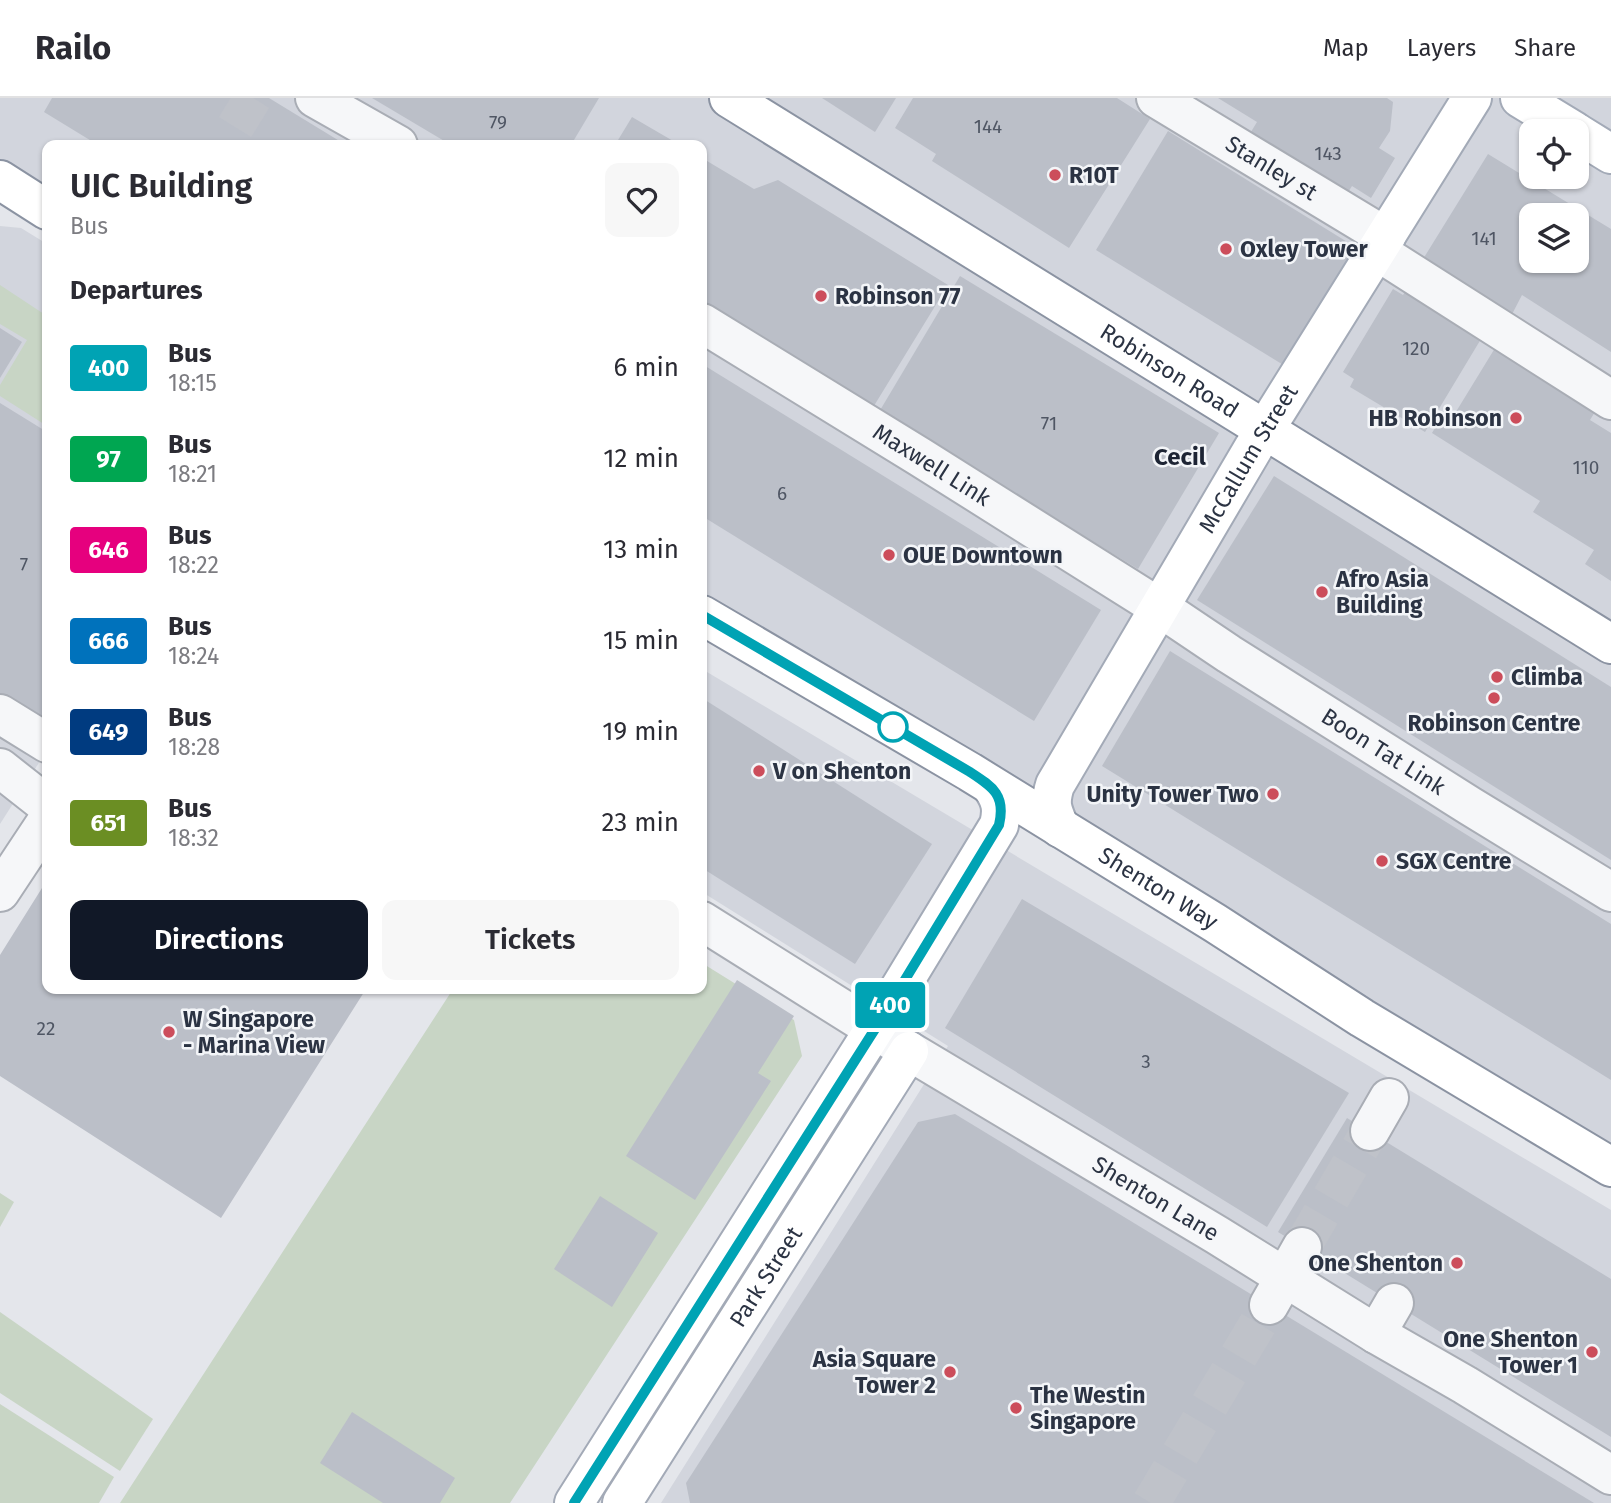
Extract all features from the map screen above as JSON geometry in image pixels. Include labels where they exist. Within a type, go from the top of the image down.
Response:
[{"type":"main road","name":"Robinson Road","points":[[729,98],[1611,644]]},
{"type":"main road","name":"McCallum Street","points":[[1060,828],[1052,809],[1051,797],[1055,785],[1265,429],[1472,98]]},
{"type":"main road","points":[[1520,98],[1555,119]]},
{"type":"main road","points":[[1589,140],[1611,154]]},
{"type":"main road","points":[[0,180],[42,207]]},
{"type":"main road","name":"Shenton Way","points":[[707,618],[1060,828],[1215,923],[1362,1018],[1611,1167]]},
{"type":"main road","name":"Park Street","points":[[574,1503],[875,1029],[999,825],[1002,810],[992,787]]},
{"type":"main road","name":"Park Street","points":[[622,1503],[909,1051]]},
{"type":"street","points":[[315,98],[389,140]]},
{"type":"street","name":"Stanley st","points":[[1156,98],[1382,244],[1611,400]]},
{"type":"street","name":"Maxwell Link","points":[[707,326],[1159,607]]},
{"type":"street","name":"Boon Tat Link","points":[[1159,607],[1240,662],[1611,892]]},
{"type":"street","points":[[0,714],[42,740]]},
{"type":"street","points":[[0,768],[42,801]]},
{"type":"street","points":[[0,892],[42,829]]},
{"type":"street","name":"Shenton Lane","points":[[707,924],[909,1051],[995,1121],[1217,1235],[1285,1276],[1385,1319],[1465,1385],[1611,1475]]},
{"type":"street","points":[[1370,1131],[1389,1098]]},
{"type":"shaded area","points":[[0,98],[1611,98],[1611,1167],[707,618],[707,140],[42,140],[42,207],[0,180]]},
{"type":"shaded area","points":[[0,226],[21,228],[42,241],[42,758],[0,824]]},
{"type":"shaded area","points":[[707,672],[1611,1210],[1611,1503],[661,1503],[948,1046],[707,895]]},
{"type":"green space","points":[[0,285],[42,313],[42,423],[0,396],[0,385],[27,340],[0,324]]},
{"type":"green space","points":[[707,966],[794,1020],[802,1056],[510,1503],[120,1503],[450,994],[707,994]]},
{"type":"green space","points":[[0,1193],[14,1202],[0,1227]]},
{"type":"green space","points":[[0,1312],[153,1419],[120,1471],[0,1393]]},
{"type":"green space","points":[[0,1404],[114,1477],[99,1503],[0,1503]]},
{"type":"building","points":[[52,98],[269,98],[338,140],[90,140],[44,112]]},
{"type":"building","points":[[372,98],[599,98],[574,140],[443,140]]},
{"type":"building","points":[[822,98],[896,98],[875,132]]},
{"type":"building","points":[[913,98],[1117,98],[1150,119],[1069,248],[932,161],[936,154],[895,128]]},
{"type":"building","points":[[1218,98],[1387,98],[1393,102],[1390,131],[1379,148],[1395,158],[1371,198],[1352,186],[1343,200],[1246,140],[1257,122]]},
{"type":"building","points":[[632,117],[671,140],[618,140]]},
{"type":"building","name":"Oxley Tower","points":[[1168,131],[1357,248],[1285,366],[1096,250]]},
{"type":"building","points":[[1488,154],[1519,173],[1519,189],[1545,189],[1568,203],[1519,203],[1519,273],[1589,273],[1589,216],[1611,229],[1611,352],[1522,295],[1509,320],[1420,264]]},
{"type":"building","name":"Robinson 77","points":[[707,161],[754,189],[778,180],[948,285],[869,414],[707,310]]},
{"type":"building","points":[[960,276],[1219,433],[1138,569],[879,412]]},
{"type":"building","points":[[1414,278],[1490,324],[1425,432],[1350,387],[1354,379],[1343,372],[1393,289],[1403,295]]},
{"type":"building","points":[[0,328],[22,342],[0,378]]},
{"type":"building","name":"HB Robinson","points":[[1503,335],[1604,397],[1590,420],[1611,433],[1611,581],[1585,564],[1594,550],[1533,512],[1540,501],[1432,433],[1446,410],[1454,415]]},
{"type":"building","name":"OUE Downtown","points":[[707,367],[1101,610],[1034,721],[707,519]]},
{"type":"building","points":[[0,403],[42,429],[42,718],[40,721],[0,697]]},
{"type":"building","points":[[1274,476],[1611,687],[1611,860],[1197,600]]},
{"type":"building","name":"SGX Centre","points":[[1170,651],[1611,924],[1611,1080],[1102,766]]},
{"type":"building","name":"V on Shenton","points":[[707,701],[932,844],[855,964],[707,871]]},
{"type":"building","name":"W Singapore - Marina View","points":[[42,888],[42,994],[363,994],[221,1218],[0,1076],[0,955]]},
{"type":"building","points":[[1022,899],[1349,1093],[1267,1227],[945,1028]]},
{"type":"building","points":[[737,980],[794,1016],[758,1073],[771,1081],[695,1200],[626,1156]]},
{"type":"building","points":[[955,1114],[1594,1503],[690,1503],[686,1483],[918,1122]]},
{"type":"building","name":"One Shenton","points":[[1347,1118],[1611,1279],[1611,1437],[1278,1232]]},
{"type":"building","points":[[600,1196],[658,1233],[612,1307],[554,1269]]},
{"type":"building","points":[[352,1412],[455,1478],[440,1503],[383,1503],[320,1463]]},
{"type":"tunnel","points":[[235,127],[253,98]]},
{"type":"tunnel","points":[[1302,1247],[1370,1131]]},
{"type":"tunnel","points":[[1151,1503],[1269,1305]]},
{"type":"bus line","name":"400","points":[[574,1503],[889,1006],[999,825],[1002,810],[992,787],[970,772],[707,618]]},
{"type":"place","name":"R10T","points":[[1055,175]]},
{"type":"place","name":"Oxley Tower","points":[[1226,249]]},
{"type":"place","name":"Robinson 77","points":[[821,296]]},
{"type":"place","name":"HB Robinson","points":[[1516,418]]},
{"type":"place","name":"OUE Downtown","points":[[889,555]]},
{"type":"place","name":"Afro Asia Building","points":[[1322,592]]},
{"type":"place","name":"Climba","points":[[1497,677]]},
{"type":"place","name":"Robinson Centre","points":[[1494,698]]},
{"type":"place","name":"V on Shenton","points":[[759,771]]},
{"type":"place","name":"Unity Tower Two","points":[[1273,794]]},
{"type":"place","name":"SGX Centre","points":[[1382,861]]},
{"type":"place","name":"W Singapore - Marina View","points":[[169,1032]]},
{"type":"place","name":"One Shenton","points":[[1457,1263]]},
{"type":"place","name":"One Shenton Tower 1","points":[[1592,1352]]},
{"type":"place","name":"Asia Square Tower 2","points":[[950,1372]]},
{"type":"place","name":"The Westin Singapore","points":[[1016,1408]]},
{"type":"district","name":"Cecil","points":[[1180,457]]}]
